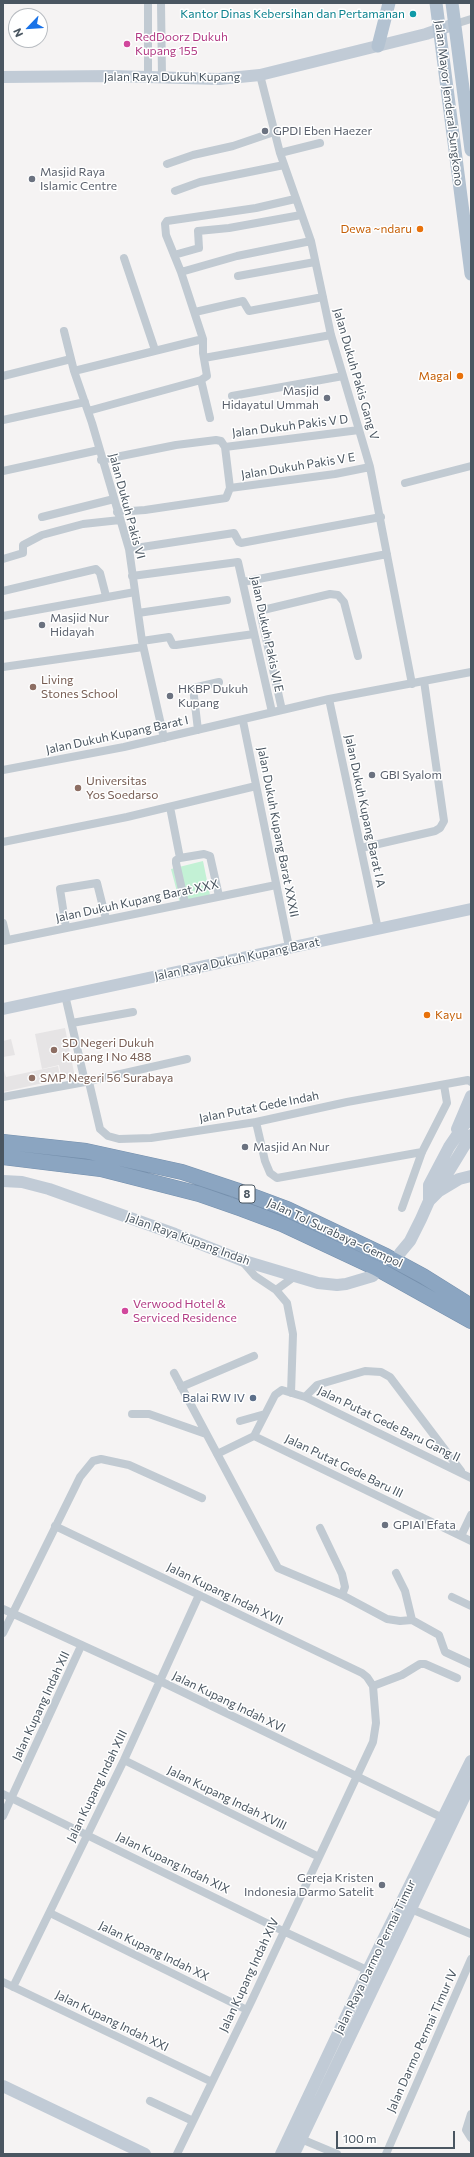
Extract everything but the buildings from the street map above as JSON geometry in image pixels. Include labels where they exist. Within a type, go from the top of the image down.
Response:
[{"type":"highway","name":"Jalan Tol Surabaya–Gempol","points":[[3,1142],[43,1144],[86,1151],[182,1172],[236,1190],[287,1209],[386,1256],[423,1276],[471,1306]]},
{"type":"highway","name":"Jalan Tol Surabaya–Gempol","points":[[3,1157],[101,1170],[199,1194],[242,1209],[282,1224],[370,1265],[471,1321]]},
{"type":"main road","points":[[378,46],[389,3]]},
{"type":"main road","name":"Jalan Mayor Jenderal Sungkono","points":[[436,3],[471,274]]},
{"type":"main road","name":"Jalan Mayor Jenderal Sungkono","points":[[452,3],[471,150]]},
{"type":"street","points":[[148,3],[148,77]]},
{"type":"street","points":[[161,3],[162,77]]},
{"type":"street","points":[[455,24],[471,19]]},
{"type":"street","name":"Jalan Raya Dukuh Kupang","points":[[3,77],[162,77],[219,79],[260,75],[378,46],[455,24]]},
{"type":"street","name":"Jalan Dukuh Pakis Gang V","points":[[260,75],[280,153],[311,241],[331,335],[370,467],[381,517],[412,684]]},
{"type":"street","points":[[167,164],[193,155],[233,146],[274,132]]},
{"type":"street","points":[[280,153],[320,143]]},
{"type":"street","points":[[175,191],[200,182],[284,165]]},
{"type":"street","points":[[88,411],[201,380],[207,376],[203,338],[174,255],[165,224],[175,221],[256,208],[295,199]]},
{"type":"street","points":[[174,255],[199,248],[198,231],[229,228],[301,215]]},
{"type":"street","points":[[181,272],[237,256],[311,241]]},
{"type":"street","points":[[124,258],[155,350]]},
{"type":"street","points":[[238,276],[315,262]]},
{"type":"street","points":[[195,312],[243,301],[249,311],[323,297]]},
{"type":"street","name":"Jalan Dukuh Pakis VI","points":[[64,331],[74,371],[88,411],[101,460],[129,549],[143,644],[164,738]]},
{"type":"street","points":[[204,358],[331,335]]},
{"type":"street","points":[[74,371],[203,338]]},
{"type":"street","points":[[3,376],[71,359]]},
{"type":"street","points":[[232,396],[343,376]]},
{"type":"street","points":[[201,380],[210,418]]},
{"type":"street","points":[[3,420],[85,402]]},
{"type":"street","name":"Jalan Dukuh Pakis V D","points":[[101,460],[176,445],[223,444],[359,430]]},
{"type":"street","points":[[117,512],[145,510],[226,498],[230,488],[223,444]]},
{"type":"street","points":[[3,471],[99,450]]},
{"type":"street","points":[[405,483],[471,466]]},
{"type":"street","name":"Jalan Dukuh Pakis V E","points":[[230,488],[335,474],[370,467]]},
{"type":"street","points":[[42,517],[114,499]]},
{"type":"street","points":[[129,549],[235,533],[239,543],[381,517]]},
{"type":"street","points":[[3,559],[23,553],[23,545],[42,535],[83,524],[120,520]]},
{"type":"street","points":[[243,582],[387,554]]},
{"type":"street","name":"Jalan Dukuh Pakis VI E","points":[[132,576],[237,561],[272,712]]},
{"type":"street","points":[[3,591],[96,569],[100,573],[106,596]]},
{"type":"street","points":[[3,616],[63,606],[106,596],[135,592]]},
{"type":"street","points":[[282,710],[261,616],[263,610],[330,594],[338,595],[344,602],[358,656]]},
{"type":"street","points":[[138,613],[227,600]]},
{"type":"street","points":[[3,667],[143,644],[169,637],[173,645],[176,645],[254,634]]},
{"type":"street","name":"Jalan Dukuh Kupang Barat I","points":[[3,770],[124,747],[243,721],[272,712],[329,698],[471,672]]},
{"type":"street","points":[[361,848],[435,830],[440,828],[444,822],[424,681]]},
{"type":"street","points":[[198,730],[193,688],[219,682]]},
{"type":"street","name":"Jalan Dukuh Kupang Barat I A","points":[[329,698],[378,929]]},
{"type":"street","name":"Jalan Dukuh Kupang Barat XXXII","points":[[243,721],[289,948]]},
{"type":"street","points":[[3,842],[127,817],[256,786]]},
{"type":"street","points":[[170,807],[180,858]]},
{"type":"street","points":[[185,903],[176,863],[176,860],[180,858],[204,854],[210,856],[219,896]]},
{"type":"street","points":[[66,928],[60,889],[97,883],[106,919]]},
{"type":"street","name":"Jalan Dukuh Kupang Barat XXX","points":[[5,940],[276,885]]},
{"type":"street","name":"Jalan Raya Dukuh Kupang Barat","points":[[3,1008],[66,996],[471,909]]},
{"type":"street","points":[[3,923],[5,940]]},
{"type":"street","name":"Jalan Putat Gede Indah","points":[[66,996],[100,1129],[108,1136],[119,1139],[151,1138],[256,1122],[347,1102],[468,1080],[471,1082]]},
{"type":"street","points":[[72,1023],[133,1012]]},
{"type":"street","points":[[3,1097],[87,1082],[187,1059]]},
{"type":"street","points":[[402,1208],[422,1152],[447,1103],[444,1085]]},
{"type":"street","points":[[429,1201],[429,1184],[449,1147],[471,1096]]},
{"type":"street","points":[[449,1147],[464,1125],[471,1119]]},
{"type":"street","points":[[256,1122],[265,1161],[270,1173],[277,1178],[422,1152]]},
{"type":"street","points":[[439,1191],[446,1176],[471,1135]]},
{"type":"street","points":[[400,1254],[410,1241],[429,1201],[439,1191],[459,1179],[471,1176]]},
{"type":"street","name":"Jalan Raya Kupang Indah","points":[[3,1181],[22,1182],[49,1189],[175,1234],[241,1260],[318,1283],[336,1285],[358,1282],[373,1276]]},
{"type":"street","points":[[217,1454],[254,1436],[277,1393],[282,1390],[291,1393],[293,1344],[292,1322],[287,1303],[276,1290],[255,1276],[241,1260]]},
{"type":"street","points":[[276,1290],[295,1276]]},
{"type":"street","points":[[181,1387],[254,1356]]},
{"type":"street","points":[[305,1397],[317,1385],[365,1371],[381,1372],[390,1377],[462,1472],[471,1478]]},
{"type":"street","points":[[174,1373],[276,1566],[281,1570],[342,1595],[387,1619],[400,1621],[412,1620],[439,1635],[445,1652],[471,1664]]},
{"type":"street","name":"Jalan Putat Gede Baru Gang II","points":[[291,1393],[305,1397],[462,1472]]},
{"type":"street","points":[[132,1414],[144,1413],[206,1434]]},
{"type":"street","points":[[240,1421],[266,1414]]},
{"type":"street","name":"Jalan Putat Gede Baru III","points":[[254,1436],[471,1541]]},
{"type":"street","points":[[3,1633],[78,1479],[93,1461],[102,1459],[129,1465],[202,1498]]},
{"type":"street","points":[[461,1536],[471,1515]]},
{"type":"street","name":"Jalan Kupang Indah XVII","points":[[55,1526],[362,1673],[368,1677],[373,1689]]},
{"type":"street","points":[[320,1528],[342,1574],[345,1587],[342,1595]]},
{"type":"street","points":[[396,1574],[405,1591],[412,1620]]},
{"type":"street","name":"Jalan Kupang Indah XIII","points":[[14,1986],[124,1760],[199,1595]]},
{"type":"street","points":[[452,1597],[471,1606]]},
{"type":"street","name":"Jalan Kupang Indah XVI","points":[[3,1609],[160,1681],[357,1778],[448,1820]]},
{"type":"street","name":"Jalan Kupang Indah XII","points":[[3,1816],[82,1646]]},
{"type":"street","points":[[373,1689],[402,1675],[420,1664],[425,1664],[456,1678]]},
{"type":"street","name":"Jalan Kupang Indah XIV","points":[[177,2154],[357,1778],[375,1734],[373,1689]]},
{"type":"street","name":"Jalan Kupang Indah XVIII","points":[[124,1760],[319,1857]]},
{"type":"street","name":"Jalan Raya Darmo Permai Timur","points":[[281,2154],[296,2136],[380,1975],[419,1879],[448,1820],[471,1762]]},
{"type":"street","name":"Jalan Raya Darmo Permai Timur","points":[[448,1820],[471,1783]]},
{"type":"street","points":[[3,1794],[12,1798]]},
{"type":"street","name":"Jalan Kupang Indah XIX","points":[[12,1798],[283,1931],[380,1975]]},
{"type":"street","points":[[406,1912],[471,1934]]},
{"type":"street","name":"Jalan Raya Darmo Permai Timur","points":[[294,2154],[296,2136],[368,1970],[406,1912]]},
{"type":"street","name":"Jalan Kupang Indah XX","points":[[50,1913],[247,2010]]},
{"type":"street","name":"Jalan Darmo Permai Timur IV","points":[[386,2154],[471,1959]]},
{"type":"street","name":"Jalan Kupang Indah XXI","points":[[3,1982],[212,2082]]},
{"type":"street","points":[[3,2086],[145,2154]]},
{"type":"street","points":[[150,2101],[193,2121]]},
{"type":"street","points":[[471,2114],[466,2130],[471,2138]]},
{"type":"street","points":[[296,2136],[328,2152],[337,2154]]},
{"type":"shaded area","name":"SD Negeri Dukuh Kupang I No 488","points":[[65,1028],[75,1077],[62,1080],[59,1065],[42,1069],[35,1034]]},
{"type":"shaded area","name":"SMP Negeri 56 Surabaya","points":[[11,1039],[15,1055],[3,1057],[3,1041]]},
{"type":"shaded area","name":"SMP Negeri 56 Surabaya","points":[[58,1066],[61,1079],[3,1092],[3,1067],[6,1077]]},
{"type":"green space","points":[[203,861],[211,900],[181,907],[171,869]]},
{"type":"place","name":"Kantor Dinas Kebersihan dan Pertamanan","points":[[413,14]]},
{"type":"place","name":"RedDoorz Dukuh Kupang 155","points":[[127,44]]},
{"type":"place","name":"GPDI Eben Haezer","points":[[265,131]]},
{"type":"place","name":"Masjid Raya Islamic Centre","points":[[32,179]]},
{"type":"place","name":"Dewa ~ndaru","points":[[420,229]]},
{"type":"place","name":"Magal","points":[[460,376]]},
{"type":"place","name":"Masjid Hidayatul Ummah","points":[[327,398]]},
{"type":"place","name":"Masjid Nur Hidayah","points":[[42,625]]},
{"type":"place","name":"Living Stones School","points":[[33,687]]},
{"type":"place","name":"HKBP Dukuh Kupang","points":[[170,696]]},
{"type":"place","name":"GBI Syalom","points":[[372,775]]},
{"type":"place","name":"Universitas Yos Soedarso","points":[[78,788]]},
{"type":"place","name":"Kayu","points":[[427,1015]]},
{"type":"place","name":"SD Negeri Dukuh Kupang I No 488","points":[[54,1050]]},
{"type":"place","name":"SMP Negeri 56 Surabaya","points":[[32,1078]]},
{"type":"place","name":"Masjid An Nur","points":[[245,1147]]},
{"type":"place","name":"Verwood Hotel & Serviced Residence","points":[[125,1311]]},
{"type":"place","name":"Balai RW IV","points":[[253,1398]]},
{"type":"place","name":"GPIAI Efata","points":[[385,1525]]},
{"type":"place","name":"Gereja Kristen Indonesia Darmo Satelit","points":[[382,1885]]}]
